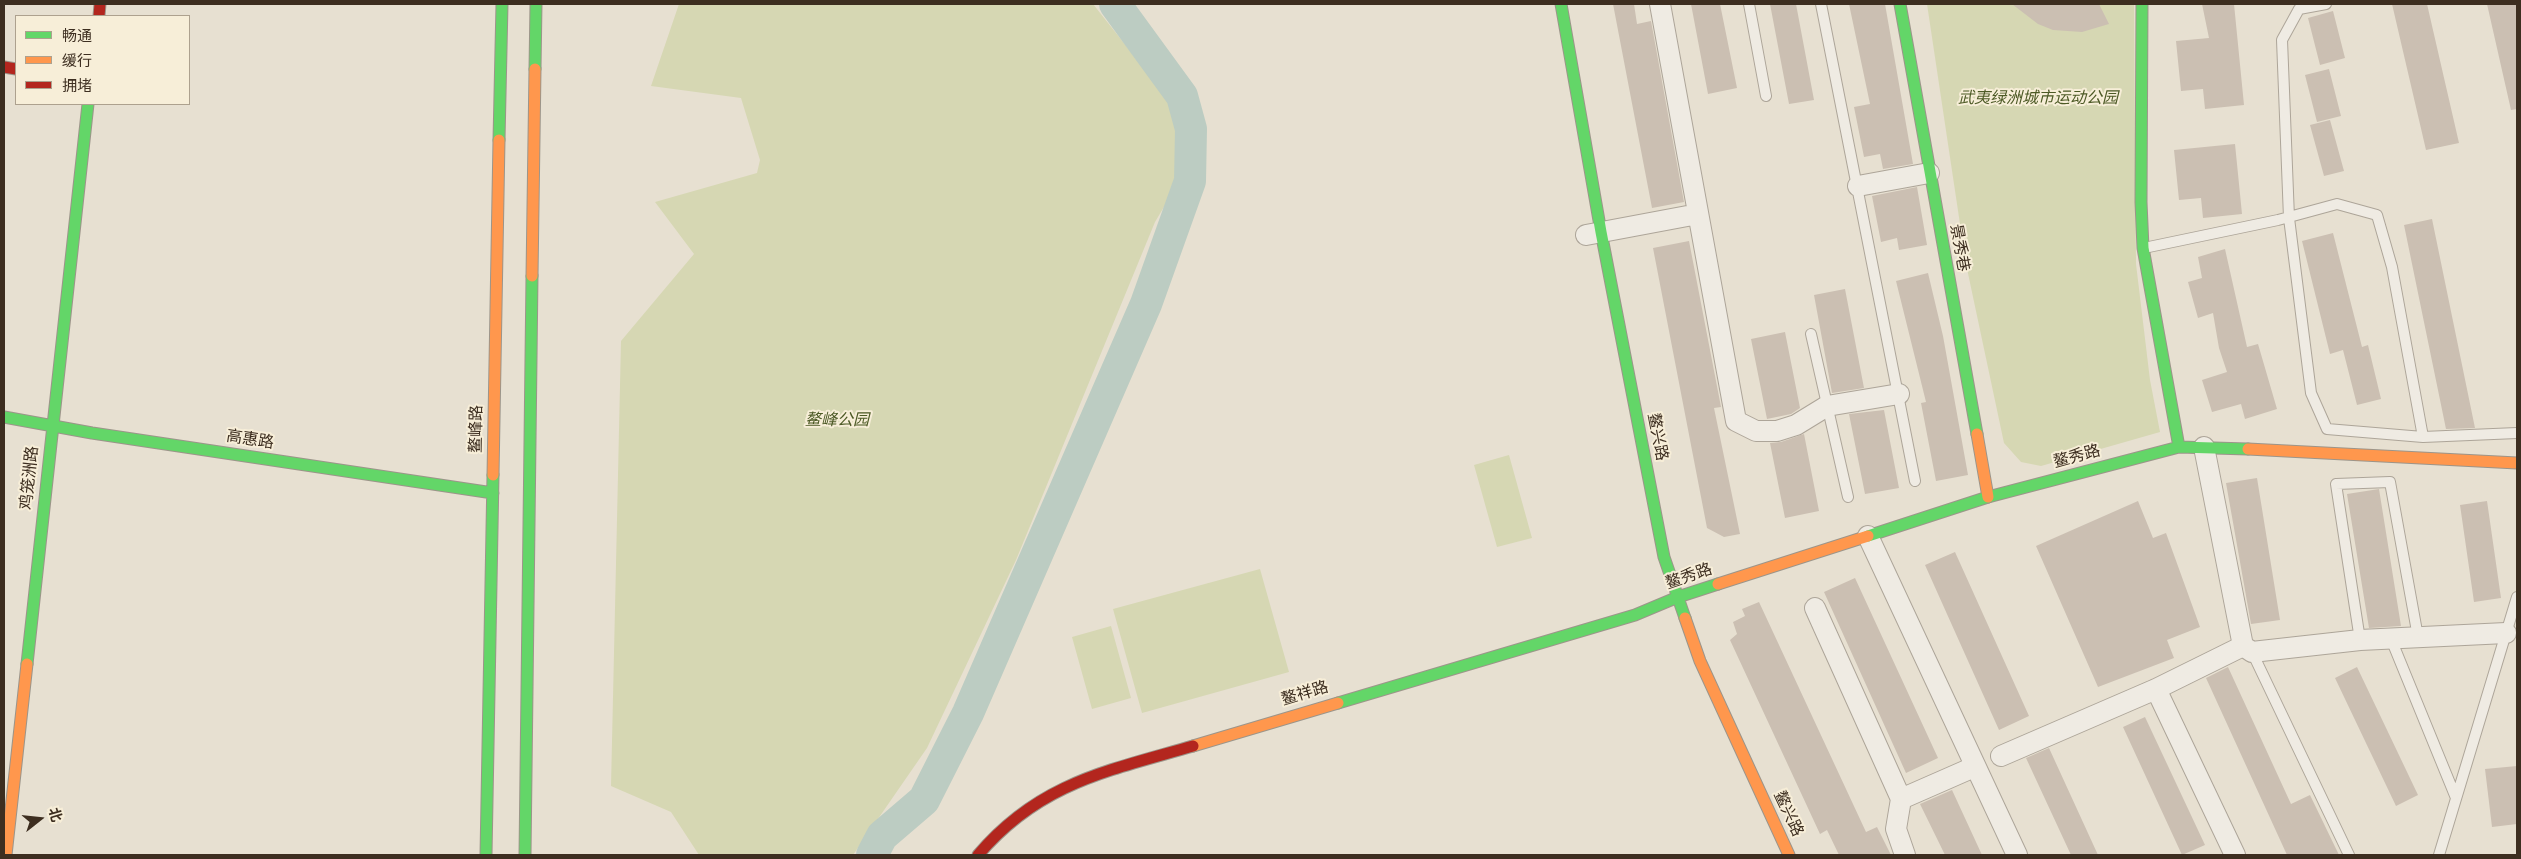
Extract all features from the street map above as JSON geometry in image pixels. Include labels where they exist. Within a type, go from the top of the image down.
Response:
[{"type":"street","name":"鳌峰路","points":[[486,855],[502,4]]},
{"type":"street","points":[[525,855],[536,4]]},
{"type":"street","name":"鳌兴路","points":[[1561,4],[1590,234],[1664,557],[1700,661],[1790,855]]},
{"type":"street","points":[[1660,4],[1736,421],[1756,431],[1777,431],[1796,425],[1826,406],[1899,394]]},
{"type":"street","name":"景秀巷","points":[[1900,4],[1988,497]]},
{"type":"street","points":[[2142,4],[2141,202],[2144,248],[2179,447]]},
{"type":"street","name":"鸡笼洲路","points":[[6,855],[88,105]]},
{"type":"street","points":[[1858,186],[1929,173]]},
{"type":"street","points":[[1590,234],[1698,214]]},
{"type":"street","name":"高惠路","points":[[4,417],[52,426],[493,493]]},
{"type":"street","points":[[2204,446],[2248,649]]},
{"type":"street","name":"鳌秀路","points":[[1662,604],[1678,597],[1988,497],[2179,447],[2204,446],[2517,463]]},
{"type":"street","points":[[1868,536],[1974,767],[2017,855]]},
{"type":"street","name":"鳌祥路","points":[[978,855],[1012,818],[1039,798],[1075,781],[1635,615],[1662,604]]},
{"type":"street","points":[[1815,608],[1901,799],[1896,829],[1905,855]]},
{"type":"street","points":[[2001,756],[2248,649],[2391,638],[2506,633]]},
{"type":"street","points":[[2156,689],[2236,855]]},
{"type":"street","points":[[1901,799],[1974,767]]},
{"type":"lane","points":[[1749,4],[1766,96]]},
{"type":"lane","points":[[1821,4],[1915,482]]},
{"type":"lane","points":[[2326,4],[2299,9],[2282,40],[2289,218],[2311,393],[2327,429],[2423,437],[2517,433]]},
{"type":"lane","points":[[2144,248],[2289,218],[2337,204],[2377,215],[2392,267],[2423,437]]},
{"type":"lane","points":[[1811,334],[1848,497]]},
{"type":"lane","points":[[2360,640],[2336,484],[2390,482],[2418,637]]},
{"type":"lane","points":[[2439,855],[2517,597]]},
{"type":"lane","points":[[2391,638],[2456,798]]},
{"type":"lane","points":[[2248,649],[2348,855]]},
{"type":"green space","name":"鳌峰公园","points":[[679,4],[1093,4],[1169,100],[1176,121],[1180,159],[1179,174],[1174,190],[1155,222],[1016,560],[927,748],[853,855],[699,855],[671,812],[611,786],[621,341],[694,254],[655,202],[757,173],[760,160],[741,98],[651,86]]},
{"type":"green space","name":"武夷绿洲城市运动公园","points":[[1927,4],[2134,4],[2136,264],[2150,380],[2160,432],[2041,466],[2021,462],[2004,443],[1966,264]]},
{"type":"green space","points":[[1509,455],[1532,538],[1497,547],[1474,465]]},
{"type":"green space","points":[[1260,569],[1289,672],[1142,713],[1113,609]]},
{"type":"green space","points":[[1111,626],[1131,698],[1092,709],[1072,637]]},
{"type":"building","points":[[1613,4],[1634,4],[1637,24],[1651,21],[1684,202],[1652,208]]},
{"type":"building","points":[[1691,4],[1720,4],[1737,88],[1708,94]]},
{"type":"building","points":[[1770,4],[1796,4],[1814,100],[1789,104]]},
{"type":"building","points":[[1849,4],[1885,4],[1913,164],[1883,169],[1880,154],[1864,157],[1854,107],[1870,104]]},
{"type":"building","points":[[2012,4],[2099,4],[2109,24],[2082,32],[2053,30],[2038,24]]},
{"type":"building","points":[[2202,4],[2234,4],[2244,105],[2205,109],[2203,89],[2181,91],[2176,41],[2209,38]]},
{"type":"building","points":[[2392,4],[2427,4],[2459,143],[2426,150]]},
{"type":"building","points":[[2487,4],[2517,4],[2517,109],[2511,110]]},
{"type":"building","points":[[2333,11],[2345,58],[2320,65],[2308,18]]},
{"type":"building","points":[[2329,69],[2341,116],[2317,122],[2305,75]]},
{"type":"building","points":[[2330,120],[2344,171],[2324,176],[2310,125]]},
{"type":"building","points":[[2235,144],[2242,214],[2203,218],[2201,198],[2179,200],[2174,150]]},
{"type":"building","points":[[1917,187],[1927,245],[1899,250],[1897,238],[1881,242],[1872,196]]},
{"type":"building","points":[[2432,219],[2475,428],[2446,429],[2404,225]]},
{"type":"building","points":[[2333,233],[2362,347],[2368,345],[2381,399],[2357,405],[2343,350],[2330,354],[2302,241]]},
{"type":"building","points":[[1689,241],[1721,407],[1714,408],[1740,534],[1724,537],[1707,528],[1653,248]]},
{"type":"building","points":[[2225,249],[2247,347],[2258,344],[2277,409],[2245,419],[2241,404],[2212,412],[2202,380],[2227,372],[2219,348],[2213,313],[2198,318],[2188,282],[2202,278],[2198,257]]},
{"type":"building","points":[[1928,273],[1943,336],[1968,475],[1936,481],[1921,403],[1926,402],[1896,281]]},
{"type":"building","points":[[1845,289],[1864,388],[1832,393],[1814,295]]},
{"type":"building","points":[[1785,332],[1800,408],[1791,414],[1767,419],[1751,339]]},
{"type":"building","points":[[1884,410],[1899,488],[1865,494],[1849,414]]},
{"type":"building","points":[[1804,434],[1819,511],[1785,518],[1770,443],[1781,442]]},
{"type":"building","points":[[2257,478],[2280,620],[2251,624],[2226,483]]},
{"type":"building","points":[[2379,489],[2401,626],[2369,628],[2347,494]]},
{"type":"building","points":[[2138,501],[2153,538],[2166,533],[2200,627],[2167,640],[2174,658],[2098,687],[2036,546]]},
{"type":"building","points":[[2487,501],[2501,598],[2474,602],[2460,505]]},
{"type":"building","points":[[1955,552],[2029,716],[1999,730],[1925,565]]},
{"type":"building","points":[[1855,578],[1938,758],[1906,773],[1824,592]]},
{"type":"building","points":[[1759,602],[1866,832],[1877,827],[1891,855],[1839,855],[1827,830],[1820,834],[1730,640],[1737,634],[1733,622],[1745,616],[1742,609]]},
{"type":"building","points":[[2228,667],[2291,804],[2310,795],[2339,855],[2287,855],[2206,678]]},
{"type":"building","points":[[2357,667],[2418,795],[2396,806],[2335,678]]},
{"type":"building","points":[[2145,717],[2205,845],[2182,855],[2123,727]]},
{"type":"building","points":[[2049,748],[2098,855],[2071,855],[2026,758]]},
{"type":"building","points":[[2517,766],[2517,824],[2492,827],[2485,769]]},
{"type":"building","points":[[1952,790],[1982,855],[1945,855],[1920,804]]},
{"type":"waterway","points":[[872,855],[882,836],[924,800],[968,713],[1146,304],[1190,181],[1191,129],[1182,96],[1115,4]]},
{"type":"traffic: fast","points":[[499,140],[502,4]]},
{"type":"traffic: fast","points":[[535,69],[536,4]]},
{"type":"traffic: fast","points":[[1561,4],[1601,232],[1664,557],[1685,618]]},
{"type":"traffic: fast","points":[[1900,4],[1977,434]]},
{"type":"traffic: fast","points":[[2142,4],[2141,202],[2143,248],[2179,447]]},
{"type":"traffic: fast","points":[[27,664],[88,105]]},
{"type":"traffic: fast","points":[[525,855],[532,276]]},
{"type":"traffic: fast","points":[[4,417],[92,433],[493,493]]},
{"type":"traffic: fast","points":[[1868,536],[1988,497],[2179,447],[2248,449]]},
{"type":"traffic: fast","points":[[486,855],[493,475]]},
{"type":"traffic: fast","points":[[1338,703],[1635,615],[1678,597],[1718,584]]},
{"type":"traffic: slow","points":[[532,276],[535,69]]},
{"type":"traffic: slow","points":[[493,475],[499,140]]},
{"type":"traffic: slow","points":[[1977,434],[1988,497]]},
{"type":"traffic: slow","points":[[2248,449],[2517,463]]},
{"type":"traffic: slow","points":[[1718,584],[1868,536]]},
{"type":"traffic: slow","points":[[1685,618],[1700,661],[1789,855]]},
{"type":"traffic: slow","points":[[6,855],[27,664]]},
{"type":"traffic: slow","points":[[1193,746],[1338,703]]},
{"type":"traffic: jam","points":[[99,15],[100,4]]},
{"type":"traffic: jam","points":[[4,67],[15,69]]},
{"type":"traffic: jam","points":[[978,855],[1001,831],[1025,811],[1050,795],[1103,772],[1193,746]]}]
